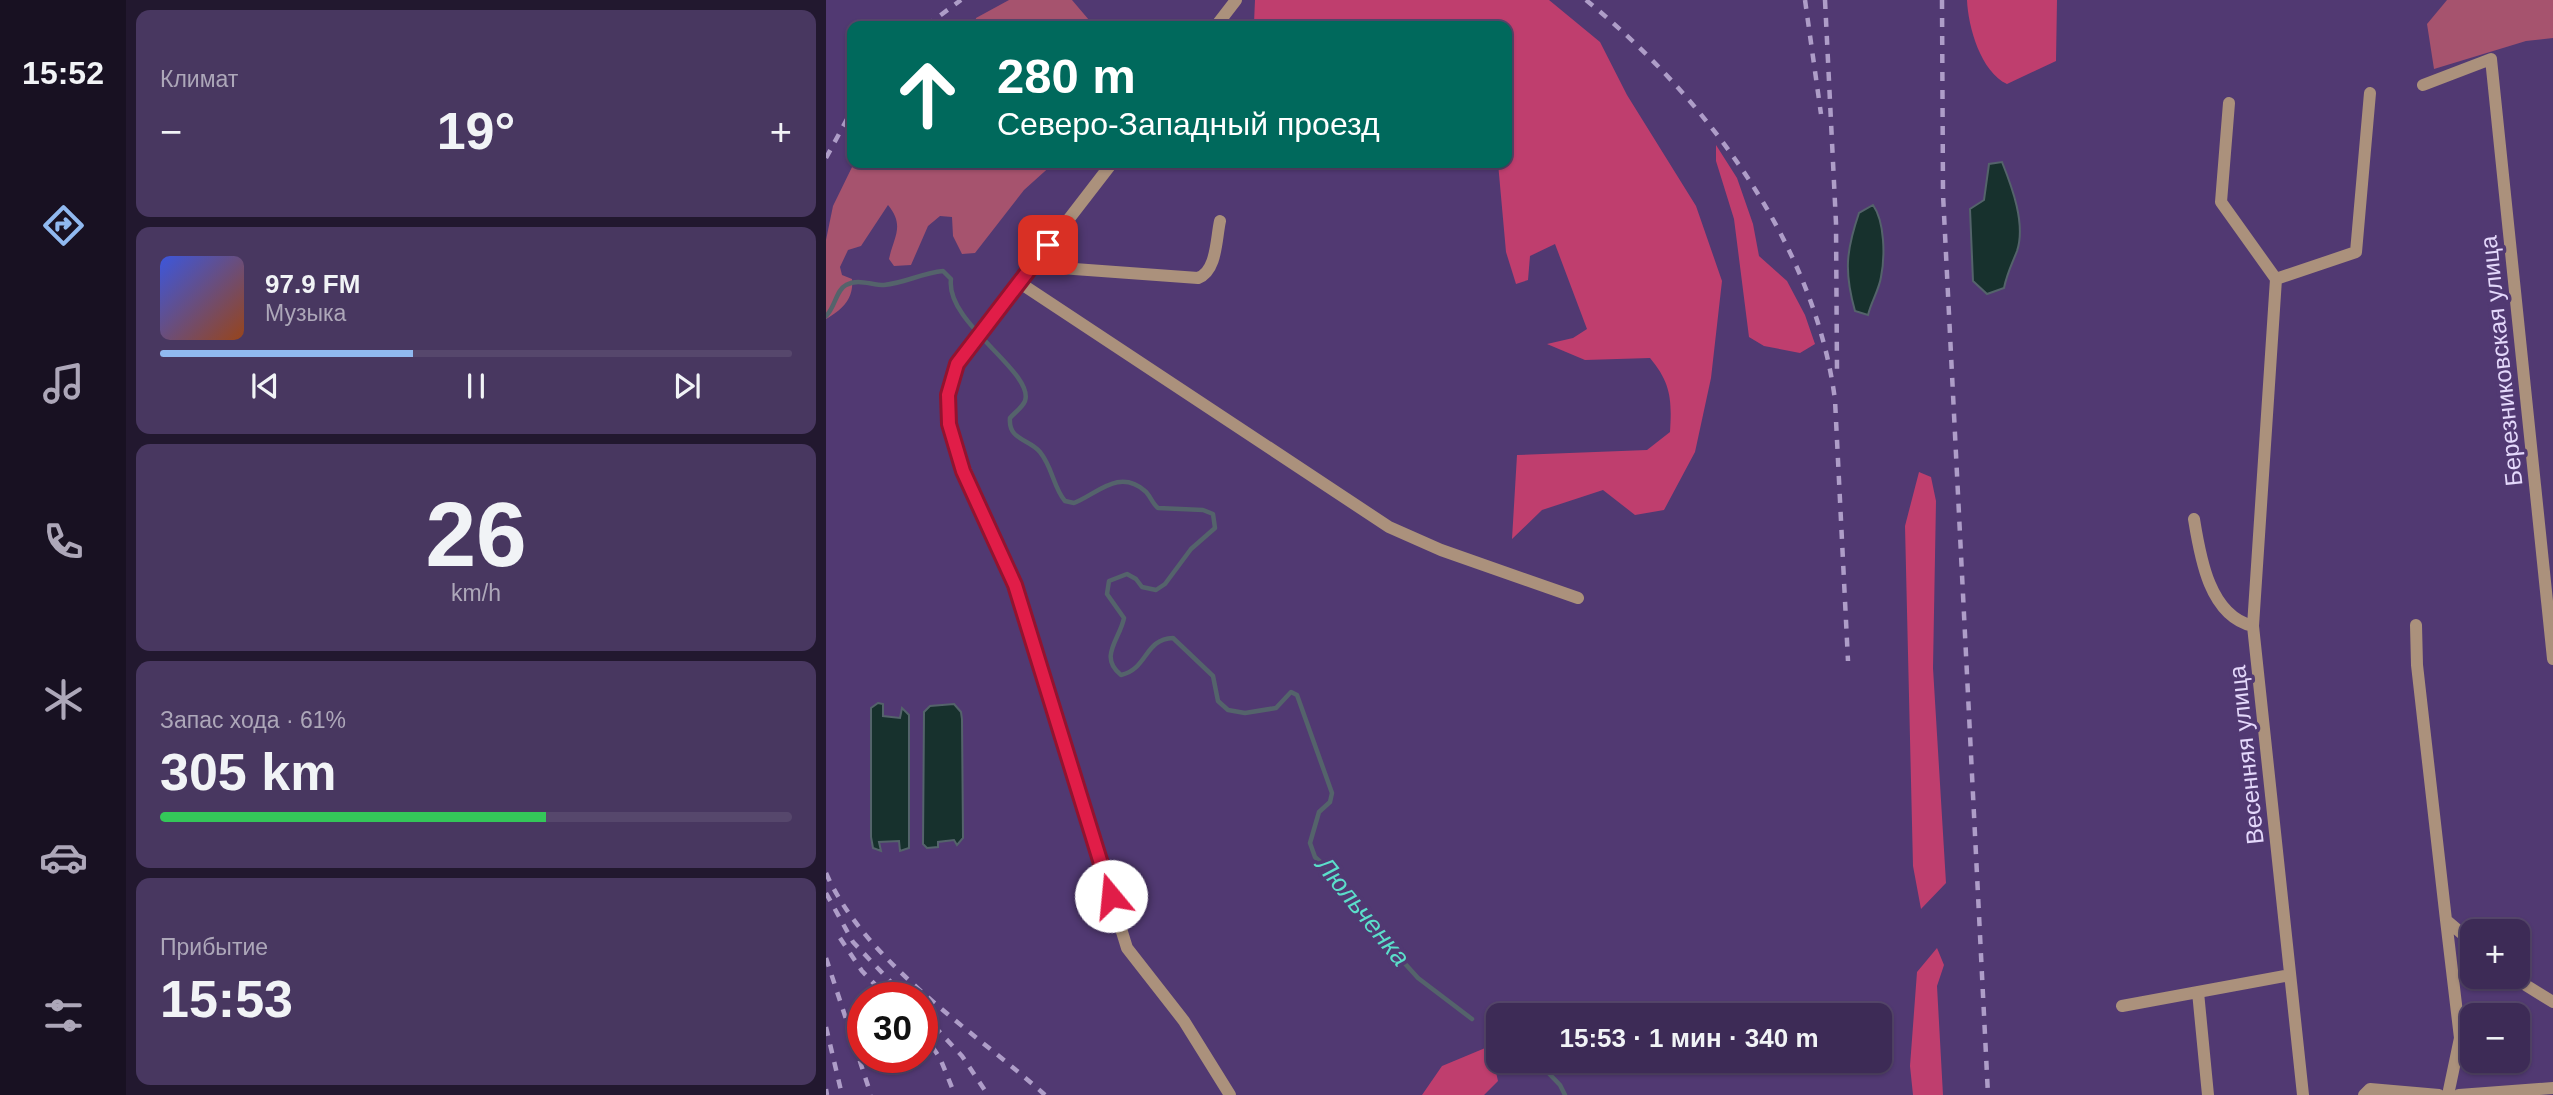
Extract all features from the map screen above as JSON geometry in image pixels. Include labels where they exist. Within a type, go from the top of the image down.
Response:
[{"type":"street","points":[[1220,21],[1236,0]]},
{"type":"street","name":"Березниковская улица","points":[[2423,85],[2491,59],[2553,660]]},
{"type":"street","points":[[2230,103],[2221,202],[2276,279],[2356,252],[2370,93]]},
{"type":"street","points":[[1108,168],[957,364],[948,395],[949,424],[957,456],[1015,585],[1128,947],[1184,1021],[1230,1095]]},
{"type":"street","points":[[1033,266],[1198,278],[1206,275],[1210,267],[1220,221]]},
{"type":"street","name":"Весенняя улица","points":[[2276,279],[2253,626],[2303,1095]]},
{"type":"street","points":[[1020,283],[1389,527],[1441,550],[1578,598]]},
{"type":"street","points":[[2194,519],[2200,555],[2210,582],[2226,611],[2242,623],[2253,626]]},
{"type":"street","points":[[2416,625],[2417,665],[2460,1038],[2448,1095]]},
{"type":"street","points":[[2446,920],[2460,932]]},
{"type":"street","points":[[2122,1006],[2290,975]]},
{"type":"street","points":[[2530,988],[2553,1002]]},
{"type":"street","points":[[2198,992],[2208,1095]]},
{"type":"street","points":[[2459,1095],[2553,1088]]},
{"type":"street","points":[[2364,1095],[2370,1089],[2439,1095]]},
{"type":"shaded area","points":[[1009,0],[1072,0],[1089,21],[976,21],[976,18]]},
{"type":"shaded area","points":[[1255,0],[1549,0],[1600,42],[1627,95],[1696,206],[1722,281],[1711,378],[1695,452],[1664,510],[1635,515],[1603,490],[1542,510],[1512,539],[1517,455],[1647,450],[1670,432],[1671,410],[1666,384],[1650,358],[1585,360],[1547,344],[1573,338],[1587,329],[1555,244],[1530,256],[1528,280],[1516,284],[1506,252],[1498,168],[1512,168],[1512,21],[1254,21]]},
{"type":"shaded area","points":[[1967,0],[2057,0],[2056,61],[2007,84],[1998,78],[1990,70],[1978,48],[1970,23]]},
{"type":"shaded area","points":[[2447,0],[2553,0],[2553,38],[2526,41],[2434,69],[2427,24]]},
{"type":"shaded area","points":[[1716,145],[1737,178],[1753,224],[1759,256],[1787,281],[1805,315],[1815,344],[1800,353],[1764,346],[1749,337],[1734,219],[1716,161]]},
{"type":"shaded area","points":[[2002,162],[2017,206],[2019,240],[2004,288],[1987,294],[1973,281],[1970,209],[1984,200],[1989,164]]},
{"type":"shaded area","points":[[852,168],[1048,168],[1024,190],[975,253],[962,254],[953,236],[952,217],[940,216],[928,226],[911,265],[894,266],[889,259],[897,225],[888,205],[861,246],[848,250],[840,267],[842,275],[852,279],[851,292],[842,308],[826,319],[826,240],[833,206]]},
{"type":"shaded area","points":[[1873,205],[1882,230],[1883,260],[1880,282],[1868,315],[1855,311],[1849,285],[1848,262],[1851,239],[1859,213]]},
{"type":"shaded area","points":[[1919,472],[1931,477],[1936,501],[1933,668],[1946,883],[1921,909],[1913,866],[1905,526]]},
{"type":"shaded area","points":[[878,703],[883,704],[883,716],[900,718],[902,708],[909,715],[909,848],[900,851],[899,841],[879,842],[881,851],[873,848],[871,837],[871,708]]},
{"type":"shaded area","points":[[954,704],[961,712],[962,719],[963,838],[957,845],[954,840],[938,842],[938,847],[927,848],[923,844],[924,712],[930,706]]},
{"type":"shaded area","points":[[1937,948],[1944,965],[1937,986],[1943,1095],[1913,1095],[1910,1066],[1917,972]]},
{"type":"shaded area","points":[[1486,1048],[1486,1073],[1496,1073],[1498,1081],[1484,1095],[1422,1095],[1442,1066]]},
{"type":"waterway","name":"Люльченка","points":[[826,316],[843,287],[851,283],[884,285],[943,271],[951,279],[953,296],[961,313],[1017,376],[1024,389],[1025,401],[1010,418],[1012,431],[1040,452],[1065,501],[1074,503],[1108,485],[1126,482],[1145,491],[1158,508],[1203,510],[1213,514],[1215,528],[1191,549],[1165,584],[1156,590],[1142,587],[1136,579],[1127,574],[1109,581],[1107,594],[1124,618],[1112,648],[1111,661],[1114,668],[1121,675],[1130,672],[1156,643],[1173,638],[1213,676],[1218,701],[1228,710],[1245,713],[1276,708],[1291,692],[1297,695],[1332,793],[1330,802],[1319,812],[1310,843],[1315,857],[1328,869],[1341,893],[1418,978],[1472,1019]]},
{"type":"waterway","name":"Люльченка","points":[[1548,1073],[1565,1095]]},
{"type":"railway","points":[[933,21],[961,0]]},
{"type":"railway","points":[[1586,0],[1673,82],[1712,128],[1748,178],[1779,231],[1805,285],[1823,342],[1835,400],[1848,661]]},
{"type":"railway","points":[[1805,0],[1821,114]]},
{"type":"railway","points":[[1825,0],[1836,223],[1837,371]]},
{"type":"railway","points":[[1942,0],[1943,194],[1988,1095]]},
{"type":"railway","points":[[826,158],[847,119]]},
{"type":"railway","points":[[826,873],[844,905],[867,936],[894,965],[923,993],[1045,1095]]},
{"type":"railway","points":[[826,893],[853,942],[891,982]]},
{"type":"railway","points":[[840,938],[873,982]]},
{"type":"railway","points":[[826,958],[871,1095]]},
{"type":"railway","points":[[826,1027],[842,1095]]},
{"type":"railway","points":[[938,1030],[962,1056],[988,1095]]},
{"type":"railway","points":[[938,1055],[955,1095]]},
{"type":"railway","points":[[826,1089],[827,1095]]},
{"type":"route","points":[[1048,245],[957,364],[950,384],[947,408],[957,456],[1015,585],[1111,896]]}]
